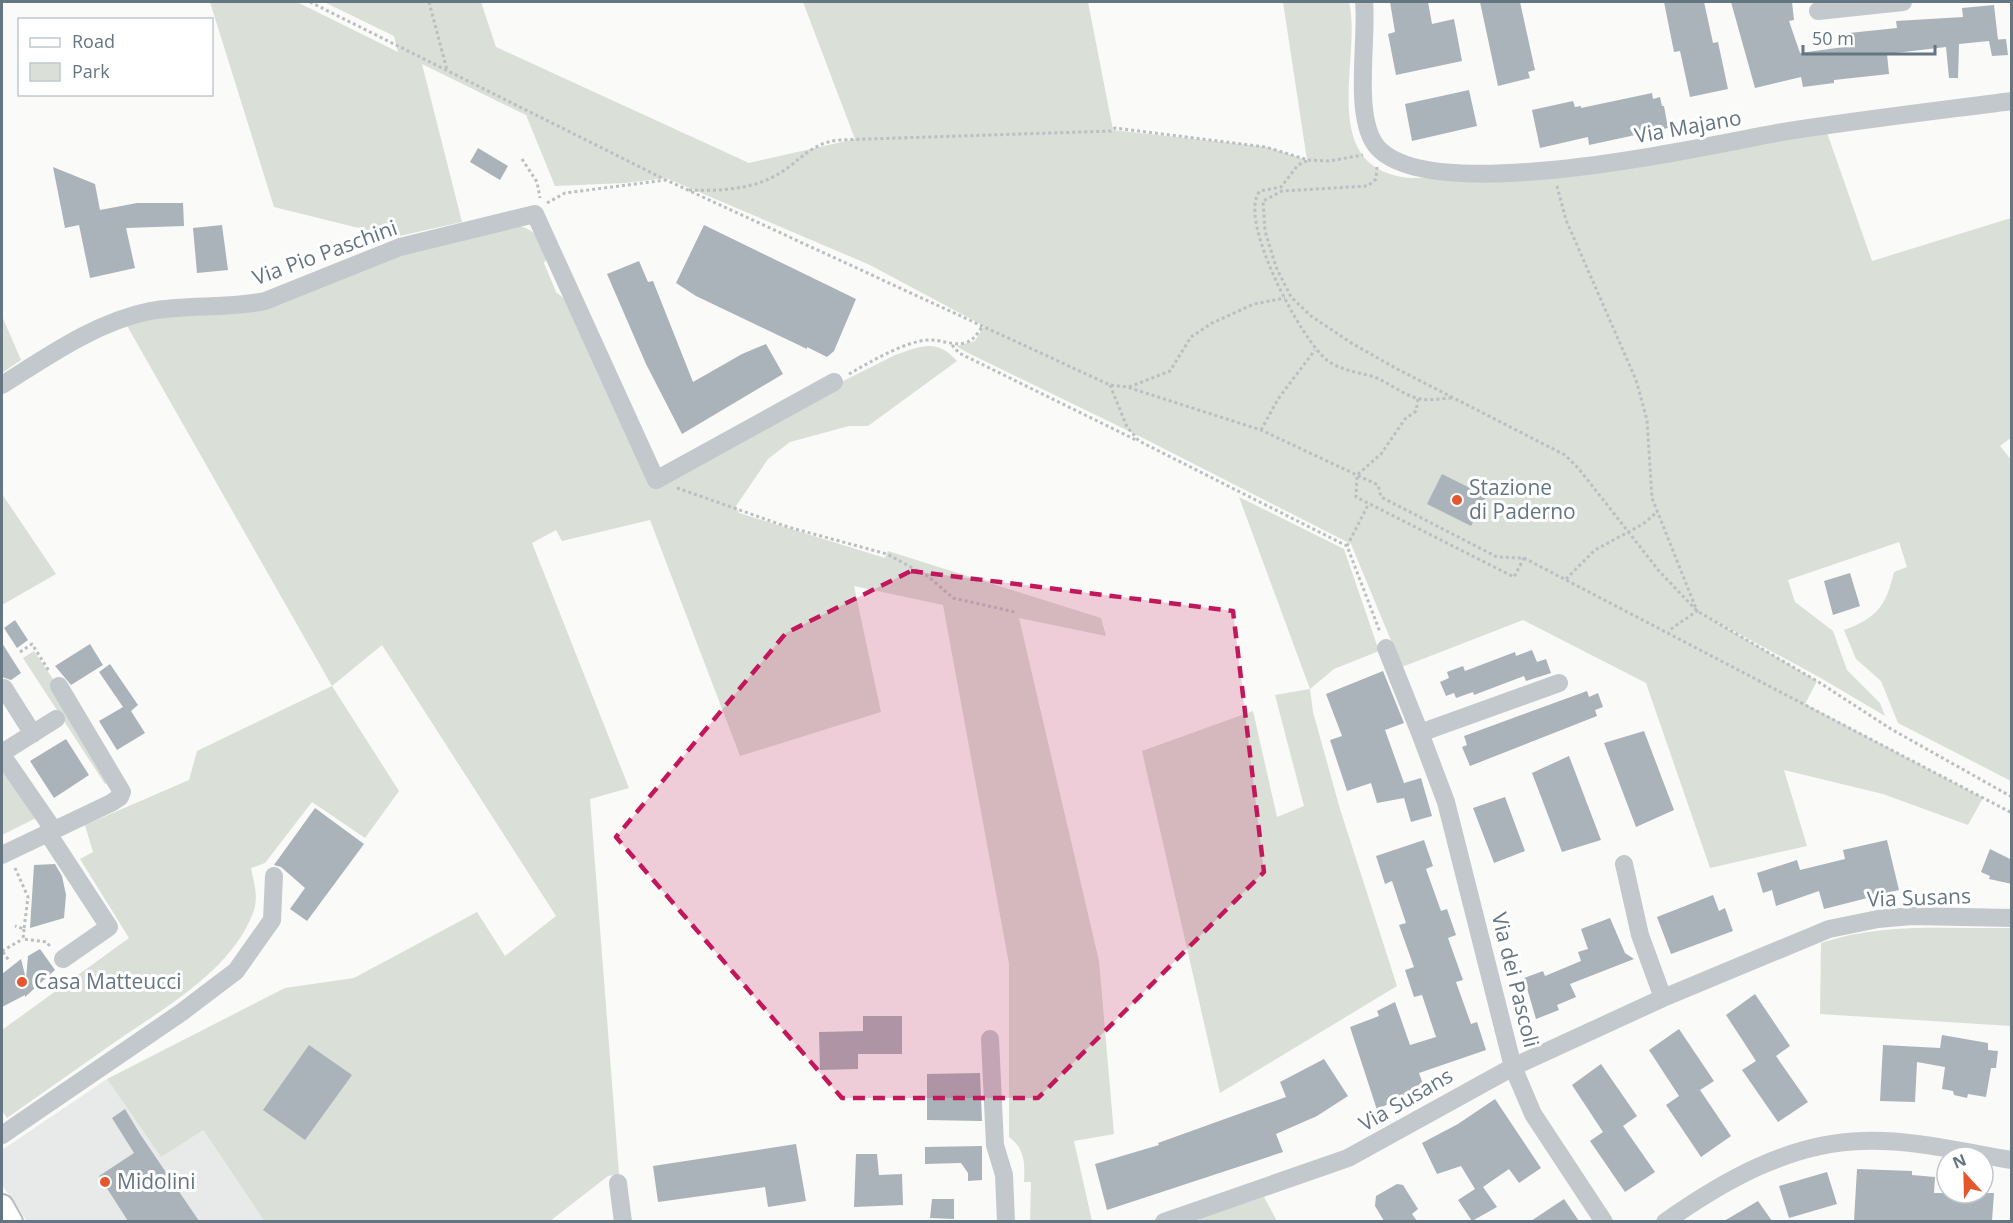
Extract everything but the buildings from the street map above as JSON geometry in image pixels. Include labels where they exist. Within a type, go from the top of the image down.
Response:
[{"type":"main road","points":[[2,1206],[11,1221]]},
{"type":"street","points":[[1364,2],[1364,103],[1370,151]]},
{"type":"street","points":[[1818,11],[1903,2]]},
{"type":"street","name":"Via Majano","points":[[1370,151],[1398,162],[1434,170],[1474,172],[1558,169],[1610,164],[1783,132],[2012,101]]},
{"type":"street","points":[[535,214],[656,480],[834,382]]},
{"type":"street","name":"Via Pio Paschini","points":[[2,385],[86,335],[129,317],[167,309],[244,305],[265,301],[400,247],[535,214]]},
{"type":"street","name":"Via dei Pascoli","points":[[1386,648],[1446,802],[1513,1067],[1533,1114],[1604,1221]]},
{"type":"street","points":[[1420,733],[1559,683]]},
{"type":"street","points":[[4,854],[120,797],[122,792],[59,686]]},
{"type":"street","points":[[4,688],[33,734]]},
{"type":"street","points":[[56,719],[2,754],[109,927],[63,959]]},
{"type":"street","points":[[1623,864],[1640,935],[1663,998]]},
{"type":"street","points":[[2,1135],[182,1012],[236,971],[272,920],[274,876]]},
{"type":"street","name":"Via Susans","points":[[1164,1221],[1348,1158],[1513,1067],[1663,998],[1792,943],[1853,923],[1912,916],[2012,918]]},
{"type":"street","points":[[990,1040],[995,1145],[1004,1175],[1006,1221]]},
{"type":"street","points":[[1665,1221],[1753,1168],[1784,1156],[1820,1147],[1871,1141],[1911,1144],[2012,1160]]},
{"type":"street","points":[[618,1183],[623,1221]]},
{"type":"path","points":[[310,2],[666,180],[1110,385],[1127,387],[1261,430],[1357,475],[1377,485],[1381,497],[1497,557],[1524,558],[1668,631],[2012,813]]},
{"type":"path","points":[[429,2],[447,70]]},
{"type":"path","points":[[687,190],[722,191],[770,179],[807,150],[838,140],[1111,131],[1115,128],[1266,147],[1308,160],[1329,161],[1370,151]]},
{"type":"path","points":[[522,159],[537,182],[540,198],[535,214]]},
{"type":"path","points":[[1308,160],[1298,165],[1281,188],[1260,191],[1254,203],[1261,243],[1285,298],[1315,350],[1331,363],[1372,376],[1419,398],[1454,398]]},
{"type":"path","points":[[1558,169],[1557,189],[1566,220],[1636,380],[1647,420],[1652,498],[1697,611]]},
{"type":"path","points":[[1261,243],[1263,201],[1282,190],[1362,187],[1373,184],[1376,179]]},
{"type":"path","points":[[535,214],[548,201],[565,193],[666,180]]},
{"type":"path","points":[[1262,215],[1272,256],[1291,297],[1311,316],[1353,344],[1565,455],[1659,571],[1697,611],[1817,681],[1890,729],[2012,797]]},
{"type":"path","points":[[1127,387],[1170,371],[1191,337],[1212,323],[1254,303],[1285,298]]},
{"type":"path","points":[[834,382],[885,356],[927,340],[952,345],[973,339],[982,327]]},
{"type":"path","points":[[952,345],[959,353],[1347,546],[1386,648]]},
{"type":"path","points":[[1261,430],[1278,399],[1315,350]]},
{"type":"path","points":[[1110,385],[1127,427],[1139,441]]},
{"type":"path","points":[[1419,398],[1416,411],[1405,419],[1381,454],[1357,475],[1356,497],[1514,577],[1524,558]]},
{"type":"path","points":[[656,480],[788,527],[887,554],[929,577],[953,598],[1015,612]]},
{"type":"path","points":[[1347,546],[1369,504]]},
{"type":"path","points":[[1566,579],[1595,550],[1657,512]]},
{"type":"path","points":[[1668,631],[1697,611]]},
{"type":"path","points":[[20,652],[32,644],[59,686]]},
{"type":"path","points":[[4,854],[28,897],[24,939]]},
{"type":"path","points":[[15,926],[24,929]]},
{"type":"path","points":[[10,962],[2,952],[24,939],[47,942],[59,961],[63,959]]},
{"type":"highlighted area","points":[[911,571],[1233,611],[1264,872],[1038,1098],[842,1098],[616,837],[786,633]]},
{"type":"shaded area","name":"Midolini","points":[[107,1079],[161,1157],[202,1129],[264,1221],[27,1221],[2,1185],[2,1150]]},
{"type":"green space","points":[[210,2],[297,2],[398,52],[394,36],[324,2],[481,2],[496,47],[749,163],[855,139],[803,2],[1088,2],[1113,130],[1266,147],[1307,160],[1283,2],[1349,2],[1352,24],[1349,102],[1351,127],[1358,149],[1373,166],[1403,177],[1447,176],[1825,127],[1872,261],[2011,218],[2012,437],[2000,446],[2012,461],[2011,781],[1898,723],[1881,681],[1856,659],[1844,630],[1865,621],[1878,609],[1887,594],[1894,572],[1907,567],[1899,542],[1788,580],[1795,602],[1833,631],[1847,670],[1880,703],[1885,716],[1819,677],[1706,616],[1817,681],[1805,704],[1983,798],[1968,825],[1883,794],[1784,770],[1807,846],[1710,868],[1646,683],[1523,620],[1402,667],[1351,544],[1145,439],[968,353],[956,346],[975,341],[984,326],[870,265],[666,178],[625,183],[555,186],[526,115],[422,64],[462,222],[395,237],[274,207]]},
{"type":"green space","points":[[515,225],[522,227],[536,235],[549,255],[544,263],[556,292],[569,303],[648,479],[895,355],[928,346],[942,349],[957,361],[868,426],[849,426],[790,442],[768,459],[736,506],[739,513],[885,558],[888,551],[1101,618],[1106,636],[1019,618],[1099,961],[1114,1134],[1074,1141],[1092,1221],[1030,1221],[1031,1182],[1024,1182],[1023,1157],[1009,1137],[1009,964],[943,605],[854,586],[881,712],[740,756],[650,520],[562,541],[556,530],[532,543],[629,788],[590,799],[619,1174],[608,1176],[550,1221],[264,1221],[203,1130],[161,1157],[107,1079],[285,988],[354,978],[477,912],[505,956],[556,916],[382,645],[332,686],[126,324],[152,316],[214,313],[403,253]]},
{"type":"green space","points":[[2,316],[21,360],[2,373]]},
{"type":"green space","points":[[2,494],[56,574],[2,605]]},
{"type":"green space","points":[[1239,497],[1344,549],[1379,651],[1334,669],[1310,689]]},
{"type":"green space","points":[[34,651],[57,685],[107,783],[105,784],[23,658]]},
{"type":"green space","points":[[332,686],[399,791],[365,838],[312,802],[265,863],[251,868],[256,896],[253,913],[243,934],[213,970],[174,1002],[7,1118],[2,1111],[2,1030],[129,938],[80,859],[93,852],[85,825],[189,780],[197,751]]},
{"type":"green space","points":[[1310,689],[1313,712],[1340,809],[1397,986],[1220,1093],[1142,751],[1253,711],[1277,817],[1304,806],[1275,695]]},
{"type":"green space","points":[[2,767],[36,818],[2,835]]},
{"type":"green space","points":[[2011,928],[2011,1026],[1820,1014],[1821,943],[1844,936],[1891,929]]},
{"type":"green space","points":[[1264,1197],[1277,1221],[1200,1222],[1199,1218]]},
{"type":"place","name":"Stazione di Paderno","points":[[1457,500]]},
{"type":"place","name":"Casa Matteucci","points":[[22,982]]},
{"type":"place","name":"Midolini","points":[[105,1182]]}]
